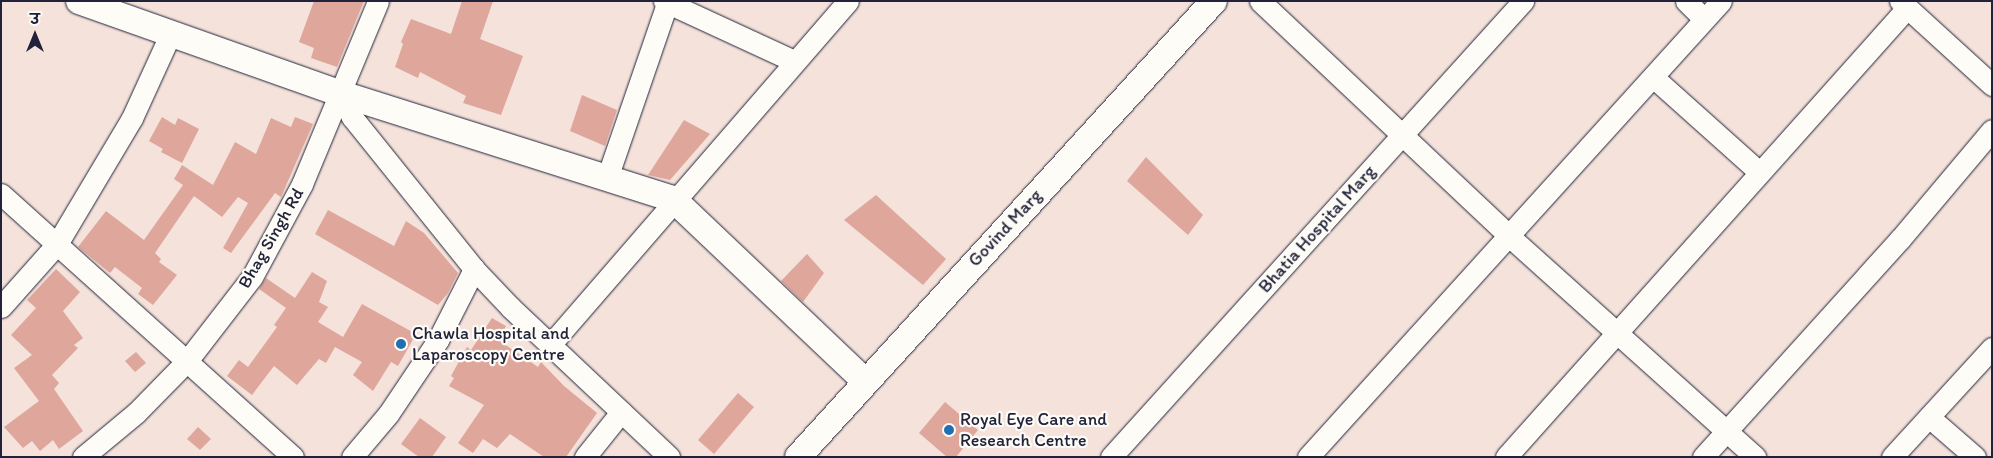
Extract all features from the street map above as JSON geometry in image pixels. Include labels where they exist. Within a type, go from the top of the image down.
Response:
[{"type":"street","points":[[78,1],[342,94],[673,199],[865,381]]},
{"type":"street","name":"Bhag Singh Rd","points":[[84,457],[136,414],[187,361],[252,277],[302,184],[342,94],[378,1]]},
{"type":"street","points":[[550,345],[673,199],[848,1]]},
{"type":"street","name":"Govind Marg","points":[[798,457],[865,381],[1214,1]]},
{"type":"street","points":[[1260,1],[1509,236],[1754,457]]},
{"type":"street","name":"Bhatia Hospital Marg","points":[[1111,457],[1523,1]]},
{"type":"street","points":[[1686,1],[1704,19]]},
{"type":"street","points":[[1308,457],[1721,1]]},
{"type":"street","points":[[607,178],[666,2],[794,61]]},
{"type":"street","points":[[1506,457],[1904,4],[1992,85]]},
{"type":"street","points":[[1,307],[57,244],[132,118],[171,33]]},
{"type":"street","points":[[1653,77],[1758,171]]},
{"type":"street","points":[[342,94],[352,117],[474,269],[550,345],[668,457]]},
{"type":"street","points":[[1703,457],[1901,238],[1992,130]]},
{"type":"street","points":[[1,194],[293,457]]},
{"type":"street","points":[[352,457],[389,413],[438,340],[474,269]]},
{"type":"street","points":[[1892,457],[1992,348]]},
{"type":"street","points":[[585,457],[620,412]]},
{"type":"street","points":[[1929,417],[1975,457]]},
{"type":"building","points":[[314,1],[364,1],[337,67],[311,58],[314,48],[299,42]]},
{"type":"building","points":[[462,1],[493,1],[480,39],[523,56],[501,115],[463,103],[466,96],[420,72],[418,78],[395,67],[403,44],[401,42],[411,19],[451,34]]},
{"type":"building","points":[[582,95],[617,110],[605,146],[570,131]]},
{"type":"building","points":[[162,117],[175,125],[178,118],[199,129],[182,163],[161,152],[163,149],[149,141]]},
{"type":"building","points":[[295,117],[313,124],[281,197],[275,193],[231,253],[223,248],[248,203],[238,197],[222,217],[194,196],[155,253],[161,259],[159,262],[177,275],[153,305],[138,294],[142,288],[115,267],[110,273],[78,247],[106,211],[144,240],[183,185],[174,179],[182,165],[213,185],[235,142],[256,154],[271,118],[291,127]]},
{"type":"building","points":[[684,120],[710,134],[670,180],[648,175]]},
{"type":"building","points":[[1146,157],[1203,215],[1188,235],[1127,181]]},
{"type":"building","points":[[876,195],[946,259],[923,285],[844,220]]},
{"type":"building","points":[[328,210],[394,246],[406,221],[424,233],[458,273],[448,293],[438,305],[315,234]]},
{"type":"building","points":[[807,254],[824,273],[803,302],[781,281]]},
{"type":"building","points":[[56,269],[80,292],[63,311],[83,338],[74,345],[78,348],[52,375],[59,383],[54,389],[83,431],[59,449],[53,440],[40,451],[32,441],[23,448],[4,427],[39,401],[14,368],[32,355],[11,335],[36,308],[27,300]]},
{"type":"building","points":[[312,272],[327,281],[319,302],[328,307],[318,322],[343,337],[362,304],[416,334],[398,366],[391,362],[373,391],[353,375],[362,362],[335,347],[326,363],[319,359],[297,385],[274,366],[252,395],[227,376],[239,360],[248,367],[277,327],[274,325],[286,308],[259,289],[266,278],[295,298]]},
{"type":"building","points":[[492,318],[506,326],[498,340],[538,367],[541,362],[564,386],[597,413],[566,457],[544,457],[510,434],[497,448],[483,439],[473,453],[458,443],[484,405],[449,386],[454,378],[451,376],[467,347],[471,350]]},
{"type":"building","points":[[136,352],[146,363],[135,372],[125,361]]},
{"type":"building","points":[[738,393],[754,407],[714,454],[698,440]]},
{"type":"building","points":[[945,402],[978,430],[956,457],[947,457],[919,433]]},
{"type":"building","points":[[420,418],[446,437],[432,457],[419,457],[401,444]]},
{"type":"building","points":[[198,427],[211,439],[200,450],[187,439]]},
{"type":"place","name":"Chawla Hospital and Laparoscopy Centre","points":[[401,344]]},
{"type":"place","name":"Royal Eye Care and Research Centre","points":[[949,430]]}]
